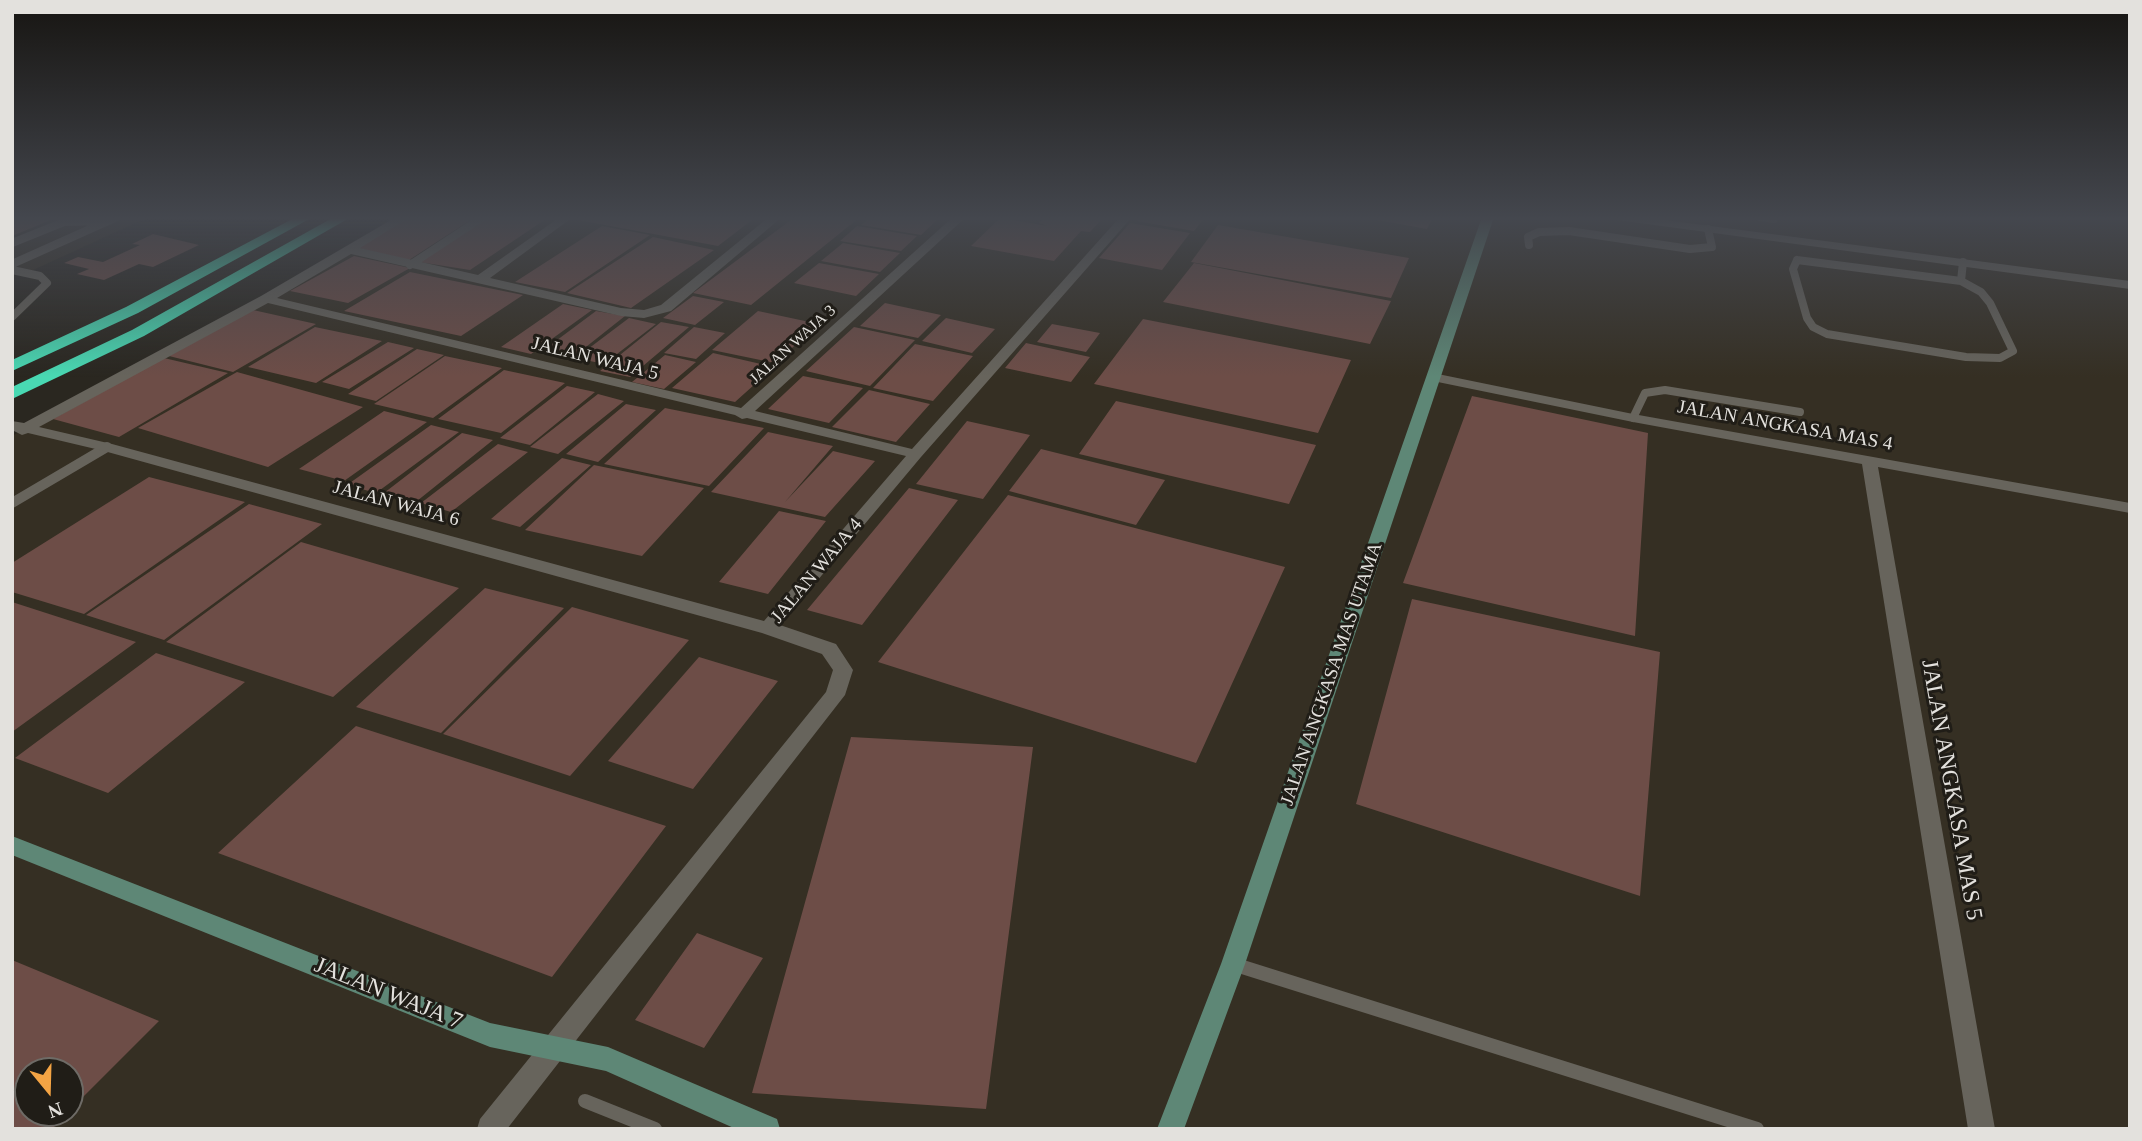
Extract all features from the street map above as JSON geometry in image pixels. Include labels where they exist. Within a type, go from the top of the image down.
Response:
[{"type":"highway","points":[[12,366],[132,310],[206,270]]},
{"type":"highway","points":[[12,394],[138,333],[249,270]]},
{"type":"street","points":[[17,430],[316,270]]},
{"type":"street","points":[[437,270],[621,312],[644,314],[666,308],[712,270]]},
{"type":"street","points":[[481,279],[493,270]]},
{"type":"street","name":"JALAN WAJA 3","points":[[742,415],[901,270]]},
{"type":"street","name":"JALAN WAJA 4","points":[[490,1129],[835,695],[842,670],[829,649],[768,628],[916,454],[1079,270]]},
{"type":"street","name":"JALAN ANGKASA MAS UTAMA","points":[[1170,1129],[1233,964],[1470,270]]},
{"type":"street","points":[[2023,270],[2130,285]]},
{"type":"street","name":"JALAN WAJA 5","points":[[266,299],[742,415],[916,454]]},
{"type":"street","name":"JALAN ANGKASA MAS 4","points":[[1433,377],[1633,418],[2130,508]]},
{"type":"street","name":"JALAN WAJA 6","points":[[17,430],[107,447],[768,628]]},
{"type":"street","name":"JALAN ANGKASA MAS 5","points":[[1869,461],[1982,1129]]},
{"type":"street","name":"JALAN WAJA 7","points":[[12,845],[490,1035],[557,1046],[608,1059],[767,1129]]},
{"type":"lane","points":[[12,317],[47,283],[40,276],[13,270]]},
{"type":"lane","points":[[1793,270],[1807,318],[1813,327],[1827,334],[1966,357],[2000,358],[2013,351],[1990,303],[1981,292],[1961,281],[1877,270]]},
{"type":"lane","points":[[1961,281],[1962,270]]},
{"type":"lane","points":[[1633,418],[1645,393],[1665,390],[1800,412]]},
{"type":"lane","points":[[12,503],[107,447]]},
{"type":"lane","points":[[1233,964],[1757,1129]]},
{"type":"lane","points":[[585,1101],[655,1129]]},
{"type":"shaded area","points":[[309,270],[2130,270],[2130,1129],[12,1129],[12,436]]},
{"type":"building","points":[[86,270],[125,270],[104,280],[77,274]]},
{"type":"building","points":[[328,270],[406,270],[348,303],[290,291]]},
{"type":"building","points":[[533,270],[597,270],[565,292],[515,282]]},
{"type":"building","points":[[602,270],[685,270],[631,308],[567,293]]},
{"type":"building","points":[[724,270],[794,270],[751,305],[693,293]]},
{"type":"building","points":[[810,270],[859,270],[879,274],[856,296],[794,283]]},
{"type":"building","points":[[1188,270],[1232,270],[1391,301],[1370,344],[1163,302]]},
{"type":"building","points":[[1237,270],[1403,270],[1391,298]]},
{"type":"building","points":[[410,272],[523,295],[461,336],[344,311]]},
{"type":"building","points":[[693,296],[724,302],[695,325],[663,318]]},
{"type":"building","points":[[885,303],[941,315],[918,338],[860,326]]},
{"type":"building","points":[[563,304],[592,310],[531,354],[501,347]]},
{"type":"building","points":[[253,310],[316,324],[233,372],[169,356]]},
{"type":"building","points":[[596,311],[625,316],[572,358],[541,352]]},
{"type":"building","points":[[758,311],[819,324],[775,363],[712,350]]},
{"type":"building","points":[[629,318],[656,324],[604,364],[576,358]]},
{"type":"building","points":[[946,318],[995,329],[972,353],[922,341]]},
{"type":"building","points":[[1143,319],[1351,360],[1318,433],[1094,384]]},
{"type":"building","points":[[661,322],[689,327],[630,377],[600,371]]},
{"type":"building","points":[[1052,324],[1100,333],[1086,352],[1037,342]]},
{"type":"building","points":[[315,327],[382,341],[316,383],[248,367]]},
{"type":"building","points":[[694,327],[725,333],[696,359],[664,353]]},
{"type":"building","points":[[854,327],[915,340],[870,386],[806,371]]},
{"type":"building","points":[[388,342],[414,348],[349,389],[322,382]]},
{"type":"building","points":[[1026,343],[1090,357],[1071,382],[1005,368]]},
{"type":"building","points":[[915,344],[973,356],[933,401],[873,388]]},
{"type":"building","points":[[417,349],[444,355],[376,401],[348,394]]},
{"type":"building","points":[[713,353],[774,367],[735,402],[672,388]]},
{"type":"building","points":[[665,355],[696,362],[664,389],[632,382]]},
{"type":"building","points":[[445,356],[502,368],[433,418],[374,404]]},
{"type":"building","points":[[164,358],[228,373],[119,437],[53,419]]},
{"type":"building","points":[[504,370],[565,383],[501,433],[438,419]]},
{"type":"building","points":[[237,372],[363,407],[268,467],[138,428]]},
{"type":"building","points":[[803,376],[863,388],[829,423],[768,409]]},
{"type":"building","points":[[567,386],[595,392],[530,445],[500,438]]},
{"type":"building","points":[[869,390],[930,404],[896,442],[832,427]]},
{"type":"building","points":[[598,394],[624,401],[558,454],[530,447]]},
{"type":"building","points":[[1472,396],[1648,433],[1635,636],[1403,583]]},
{"type":"building","points":[[1116,401],[1316,445],[1289,504],[1079,454]]},
{"type":"building","points":[[626,404],[656,410],[598,462],[566,454]]},
{"type":"building","points":[[665,408],[764,428],[709,486],[604,464]]},
{"type":"building","points":[[384,411],[427,422],[344,481],[299,469]]},
{"type":"building","points":[[967,421],[1030,435],[983,499],[916,484]]},
{"type":"building","points":[[431,425],[459,432],[376,493],[347,485]]},
{"type":"building","points":[[768,432],[833,446],[785,502],[833,451],[875,461],[825,517],[711,492]]},
{"type":"building","points":[[462,433],[493,440],[417,501],[384,493]]},
{"type":"building","points":[[498,444],[528,452],[451,512],[421,503]]},
{"type":"building","points":[[1041,449],[1165,480],[1136,525],[1009,491]]},
{"type":"building","points":[[562,458],[591,465],[520,527],[491,519]]},
{"type":"building","points":[[594,465],[704,488],[642,556],[525,530]]},
{"type":"building","points":[[149,477],[245,502],[84,614],[12,592],[12,563]]},
{"type":"building","points":[[909,488],[958,500],[862,625],[807,610]]},
{"type":"building","points":[[1008,495],[1285,567],[1196,763],[878,662]]},
{"type":"building","points":[[249,504],[322,524],[164,640],[86,615]]},
{"type":"building","points":[[779,511],[826,521],[768,594],[719,582]]},
{"type":"building","points":[[301,542],[459,588],[333,697],[166,642]]},
{"type":"building","points":[[485,588],[564,608],[441,733],[356,707]]},
{"type":"building","points":[[1412,599],[1660,652],[1640,896],[1356,804]]},
{"type":"building","points":[[12,602],[136,642],[12,732]]},
{"type":"building","points":[[572,607],[689,640],[570,776],[443,734]]},
{"type":"building","points":[[156,653],[245,682],[108,793],[15,758]]},
{"type":"building","points":[[699,657],[778,681],[693,789],[608,761]]},
{"type":"building","points":[[356,726],[666,826],[552,977],[218,853]]},
{"type":"building","points":[[851,737],[1033,747],[986,1109],[752,1093]]},
{"type":"building","points":[[697,933],[763,958],[704,1048],[635,1020]]},
{"type":"building","points":[[12,960],[159,1021],[84,1096],[84,1057],[14,1057],[14,1127],[54,1127],[12,1129]]}]
